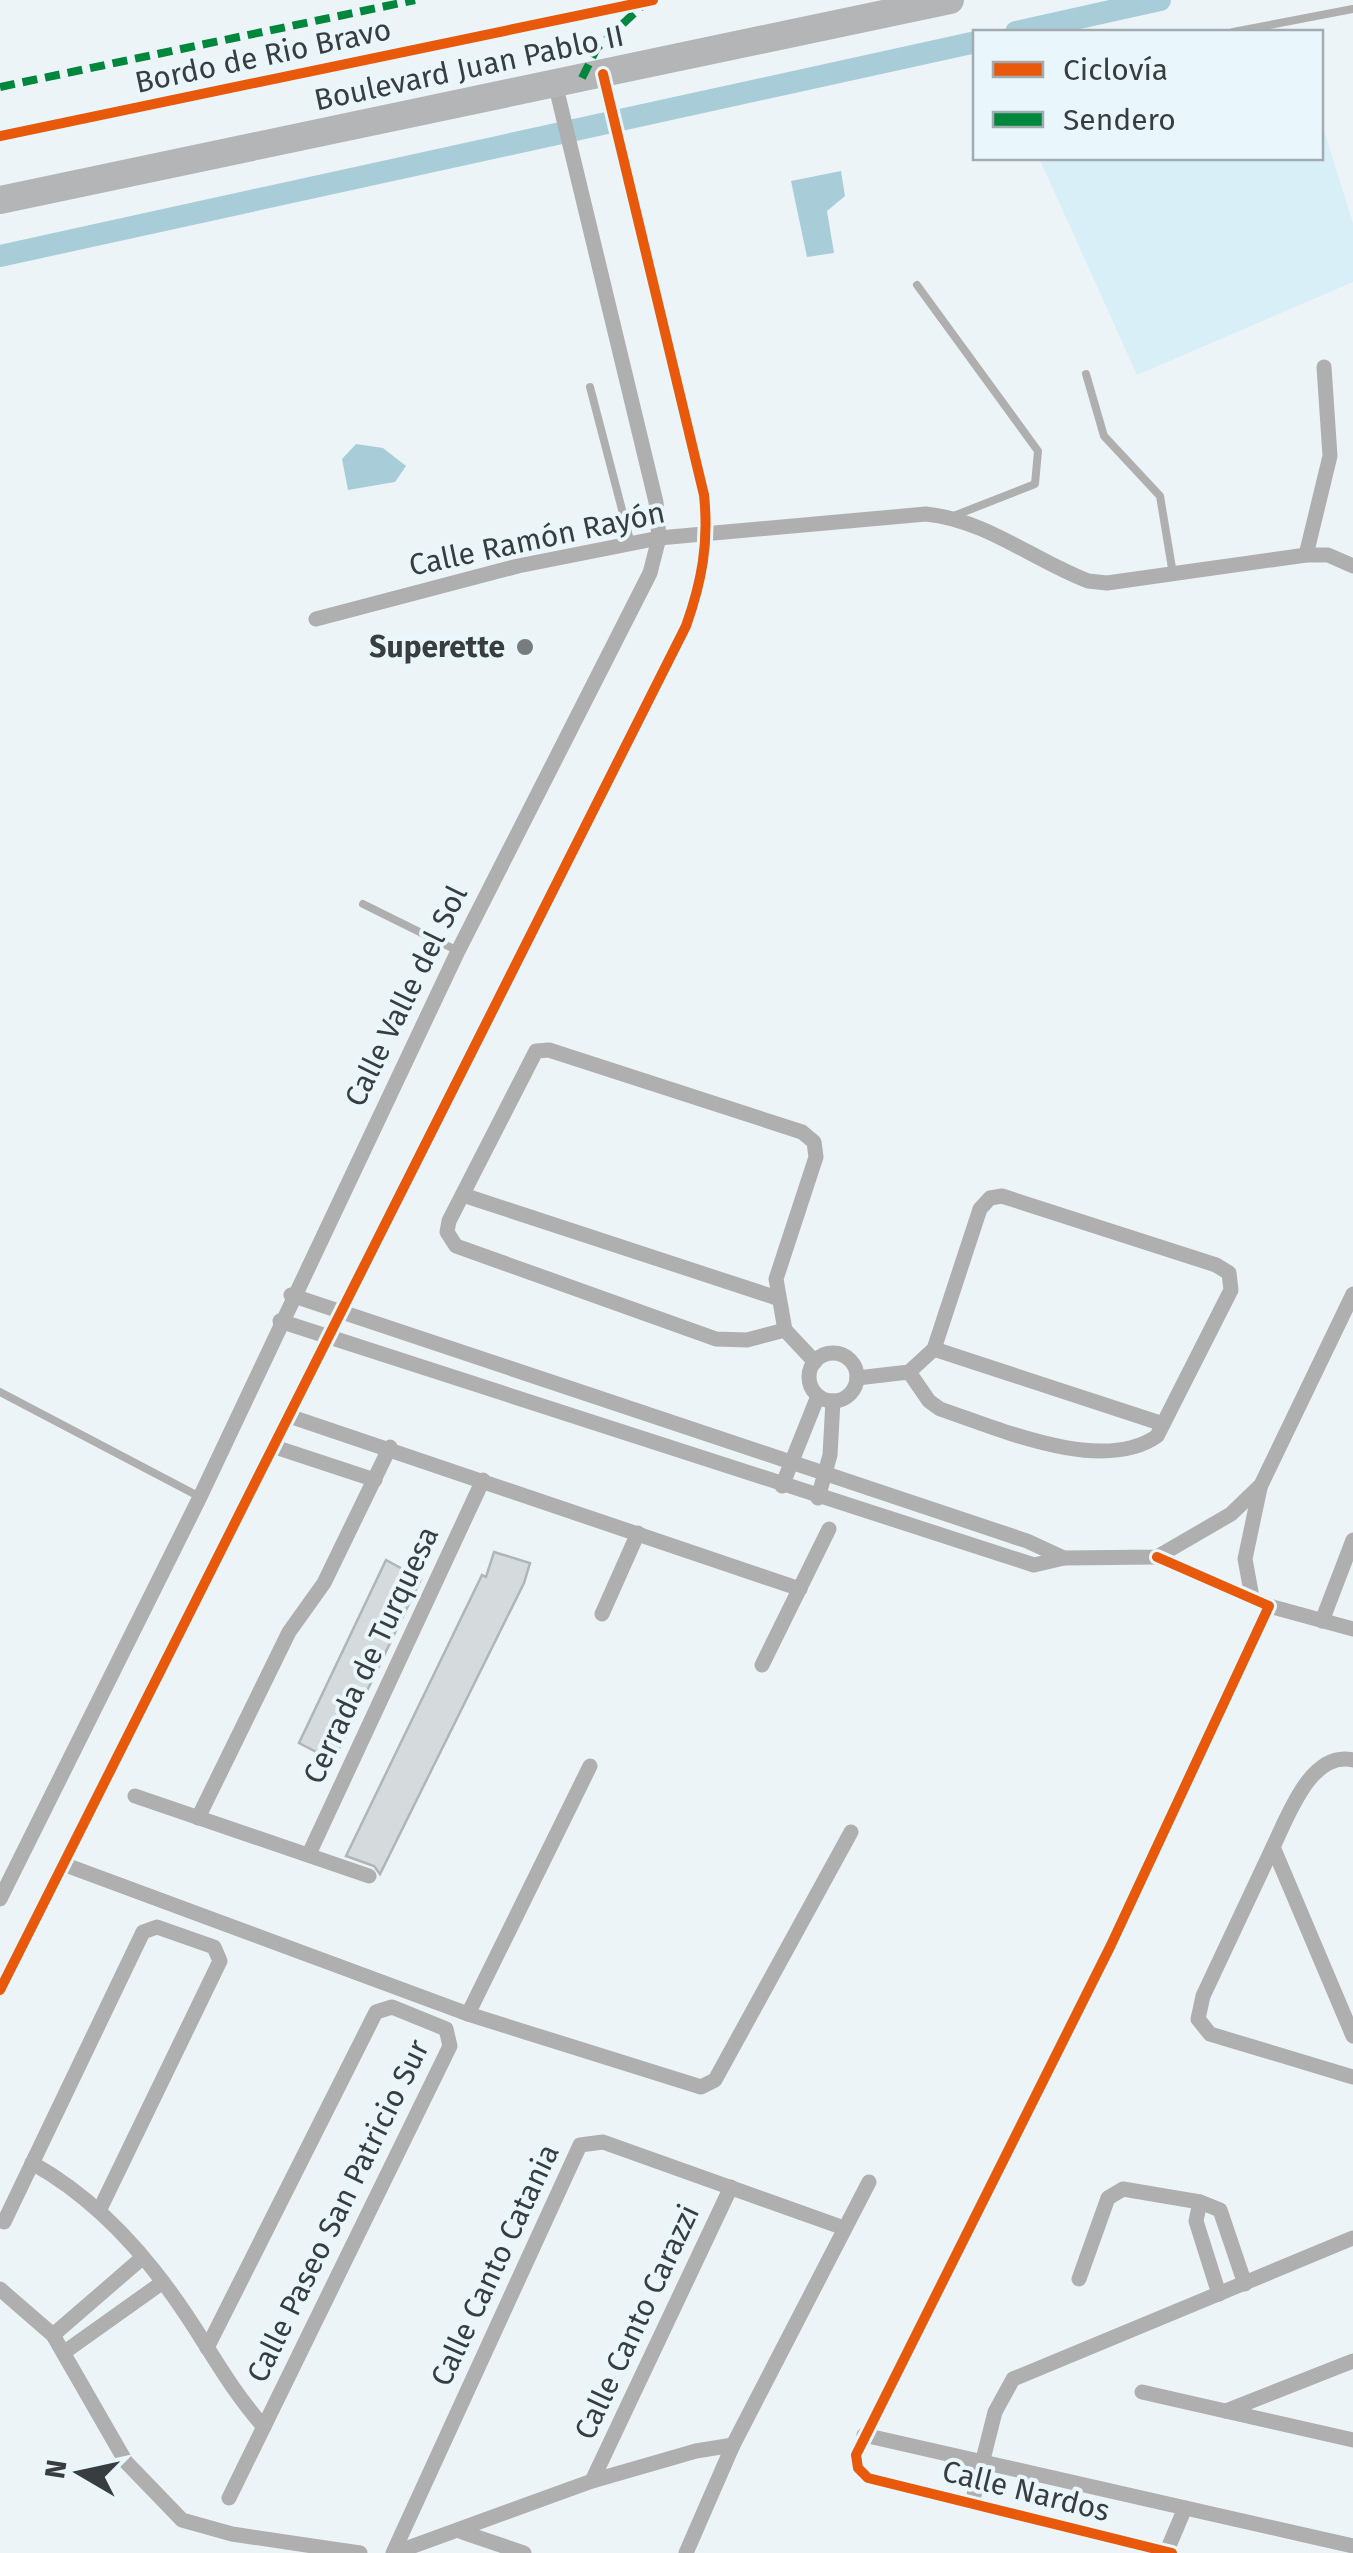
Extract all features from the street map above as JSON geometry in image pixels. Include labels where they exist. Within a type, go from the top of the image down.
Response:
[{"type":"highway","name":"Boulevard Juan Pablo II","points":[[0,200],[606,84],[950,0]]},
{"type":"street","points":[[0,1990],[686,626],[699,588],[708,532],[704,495],[606,84]]},
{"type":"street","name":"Calle Valle del Sol","points":[[0,1899],[200,1498],[291,1295],[458,951],[650,573],[659,538],[656,502],[557,94]]},
{"type":"street","points":[[1306,555],[1330,456],[1324,367]]},
{"type":"street","name":"Calle Ramón Rayón","points":[[316,619],[518,566],[659,538],[926,514],[951,517],[1088,581],[1107,583],[1306,555],[1328,556],[1353,566]]},
{"type":"street","points":[[784,1330],[747,1340],[716,1339],[456,1246],[448,1232],[462,1194],[531,1056],[542,1049],[802,1132],[814,1142],[816,1156],[776,1280],[784,1330],[815,1362]]},
{"type":"street","points":[[462,1194],[777,1298]]},
{"type":"street","points":[[857,1378],[909,1372],[934,1349],[980,1209],[990,1198],[1002,1196],[1216,1265],[1229,1273],[1231,1290],[1163,1424],[1147,1443],[1065,1450],[940,1409],[929,1402],[909,1372]]},
{"type":"street","points":[[1252,1597],[1245,1560],[1261,1485],[1353,1294]]},
{"type":"street","points":[[291,1295],[1064,1558]]},
{"type":"street","points":[[280,1320],[1022,1564],[1045,1564],[1064,1558],[1157,1557],[1269,1606],[1353,1629]]},
{"type":"street","points":[[934,1349],[1163,1424]]},
{"type":"street","points":[[782,1486],[826,1398],[852,1391],[857,1378],[852,1362],[838,1354],[815,1362]]},
{"type":"street","points":[[815,1362],[810,1383],[826,1398],[826,1474],[818,1498]]},
{"type":"street","points":[[289,1416],[390,1447],[800,1589]]},
{"type":"street","points":[[275,1447],[375,1480]]},
{"type":"street","points":[[198,1818],[289,1632],[324,1583],[390,1447]]},
{"type":"street","name":"Cerrada de Turquesa","points":[[309,1854],[483,1480]]},
{"type":"street","points":[[1157,1557],[1231,1514],[1261,1485]]},
{"type":"street","points":[[762,1665],[829,1529]]},
{"type":"street","points":[[602,1614],[638,1533]]},
{"type":"street","points":[[1322,1621],[1353,1540]]},
{"type":"street","points":[[1269,1606],[1111,1944],[864,2435],[983,2458],[1353,2546]]},
{"type":"street","points":[[1353,1760],[1334,1758],[1318,1768],[1273,1847],[1203,1996],[1198,2019],[1210,2034],[1353,2077]]},
{"type":"street","points":[[468,2014],[590,1766]]},
{"type":"street","points":[[135,1796],[369,1876]]},
{"type":"street","points":[[63,1864],[468,2014],[690,2084],[710,2085],[851,1832]]},
{"type":"street","points":[[1273,1847],[1353,2036]]},
{"type":"street","points":[[4,2222],[144,1932],[158,1927],[214,1947],[218,1968],[99,2211]]},
{"type":"street","name":"Calle Paseo San Patricio Sur","points":[[208,2348],[376,2012],[392,2007],[446,2029],[450,2046],[229,2498]]},
{"type":"street","name":"Calle Canto Catania","points":[[394,2553],[580,2146],[603,2142],[844,2228]]},
{"type":"street","points":[[32,2162],[99,2211],[142,2258],[208,2348],[229,2388],[264,2427]]},
{"type":"street","points":[[686,2553],[733,2446],[869,2182]]},
{"type":"street","name":"Calle Canto Carazzi","points":[[592,2482],[731,2186]]},
{"type":"street","points":[[1079,2279],[1108,2198],[1116,2191],[1200,2202],[1220,2210],[1245,2284]]},
{"type":"street","points":[[1200,2202],[1196,2220],[1219,2294]]},
{"type":"street","points":[[972,2503],[995,2412],[1013,2379],[1353,2238]]},
{"type":"street","points":[[52,2335],[142,2258]]},
{"type":"street","points":[[66,2352],[163,2282]]},
{"type":"street","points":[[0,2289],[66,2352],[126,2462],[182,2520],[232,2534],[360,2553]]},
{"type":"street","points":[[1226,2411],[1353,2360]]},
{"type":"street","points":[[1142,2392],[1353,2440]]},
{"type":"street","name":"Calle Nardos","points":[[864,2435],[856,2455],[858,2468],[868,2478],[1168,2553]]},
{"type":"street","points":[[394,2553],[462,2532],[592,2482],[696,2451],[733,2446]]},
{"type":"street","points":[[1168,2553],[1185,2508]]},
{"type":"street","points":[[462,2532],[524,2553]]},
{"type":"lane","points":[[1243,30],[1353,9]]},
{"type":"lane","points":[[917,286],[1038,451],[1035,484],[951,517]]},
{"type":"lane","points":[[1086,374],[1104,436],[1160,496],[1173,574]]},
{"type":"lane","points":[[590,387],[631,544]]},
{"type":"lane","points":[[363,904],[458,951]]},
{"type":"lane","points":[[0,1392],[200,1498]]},
{"type":"shaded area","points":[[1323,127],[1353,223],[1353,282],[1137,375],[1040,160],[1323,160]]},
{"type":"shaded area","points":[[841,171],[845,196],[827,211],[834,253],[807,257],[791,181]]},
{"type":"shaded area","points":[[356,444],[383,448],[406,466],[395,482],[348,490],[342,459]]},
{"type":"building","points":[[494,1552],[530,1563],[524,1583],[380,1874],[374,1866],[346,1856],[482,1575],[486,1577]]},
{"type":"building","points":[[386,1560],[421,1579],[337,1753],[330,1749],[326,1757],[299,1743]]},
{"type":"waterway","points":[[1025,30],[1160,0]]},
{"type":"waterway","points":[[0,256],[973,43]]},
{"type":"marked path","points":[[0,87],[415,0]]},
{"type":"marked path","points":[[582,78],[597,48],[643,5]]},
{"type":"cycle path","name":"Bordo de Rio Bravo","points":[[0,136],[653,0]]},
{"type":"cycle path","points":[[0,1990],[692,609],[705,546],[704,495],[603,74]]},
{"type":"cycle path","points":[[1157,1557],[1269,1606],[1111,1945],[856,2455],[858,2468],[868,2478],[1172,2553]]},
{"type":"place","name":"Superette","points":[[525,647]]}]
